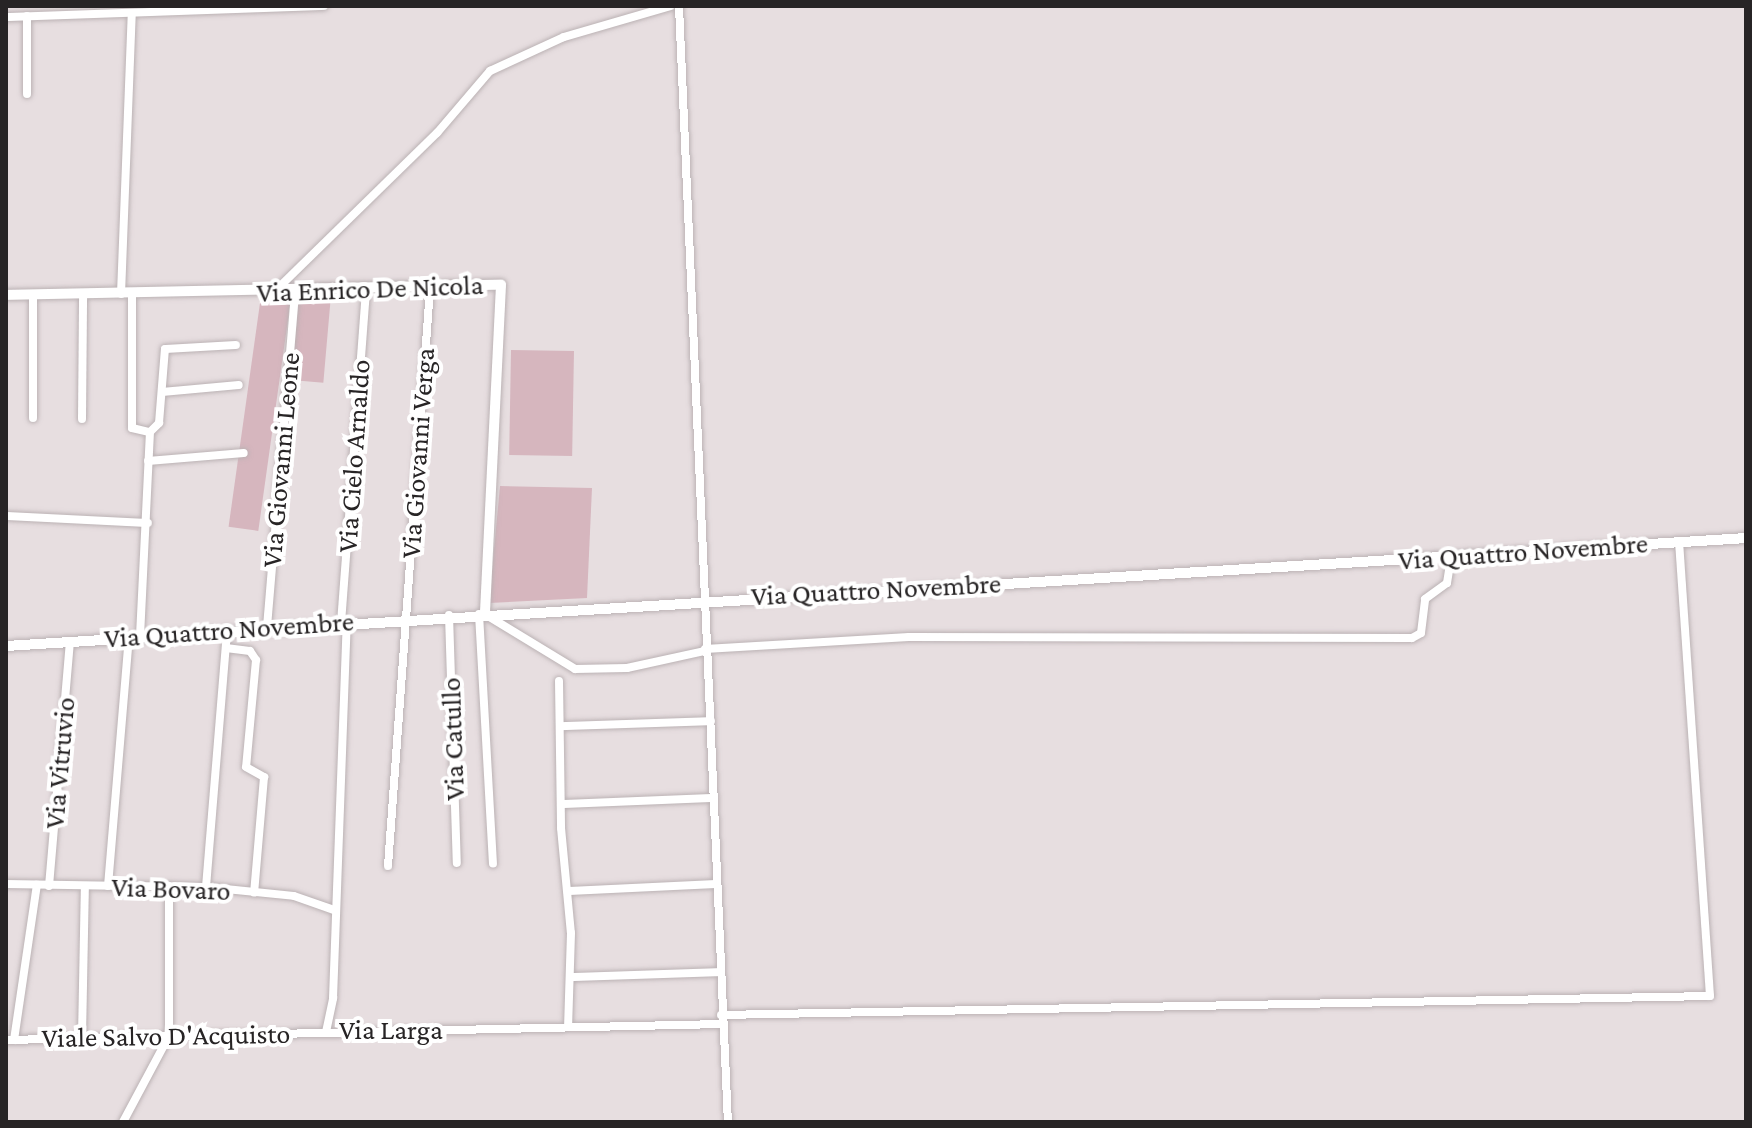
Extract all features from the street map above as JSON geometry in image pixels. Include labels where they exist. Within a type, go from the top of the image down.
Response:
[{"type":"street","points":[[6,17],[67,11],[132,14],[324,6]]},
{"type":"street","points":[[273,293],[437,133],[490,71],[564,37],[671,6]]},
{"type":"street","points":[[679,6],[721,1019],[728,1122]]},
{"type":"street","points":[[132,14],[127,294],[132,428],[150,432]]},
{"type":"street","points":[[27,16],[27,94]]},
{"type":"street","name":"Via Enrico De Nicola","points":[[6,295],[273,293],[501,285],[504,291],[482,614]]},
{"type":"street","name":"Via Giovanni Verga","points":[[388,866],[386,830],[407,617],[430,288]]},
{"type":"street","name":"Via Cielo Arnaldo","points":[[344,622],[366,290]]},
{"type":"street","name":"Via Giovanni Leone","points":[[267,627],[295,292]]},
{"type":"street","points":[[82,419],[83,294]]},
{"type":"street","points":[[33,295],[33,418]]},
{"type":"street","points":[[108,886],[148,523],[150,432],[159,423],[165,349],[236,345]]},
{"type":"street","points":[[162,392],[239,385]]},
{"type":"street","points":[[148,461],[244,453]]},
{"type":"street","points":[[6,516],[148,523]]},
{"type":"street","name":"Via Quattro Novembre","points":[[6,646],[407,617],[1746,538]]},
{"type":"street","name":"Via Larga","points":[[344,622],[333,998],[326,1032],[568,1027],[721,1019],[1710,996],[1679,542]]},
{"type":"street","points":[[482,614],[575,669],[627,668],[705,650],[909,637],[1412,638],[1421,633],[1425,599],[1447,583],[1451,557]]},
{"type":"street","points":[[482,614],[493,864]]},
{"type":"street","name":"Via Catullo","points":[[449,615],[457,863]]},
{"type":"street","points":[[206,887],[227,630]]},
{"type":"street","name":"Via Vitruvio","points":[[49,886],[70,641]]},
{"type":"street","points":[[226,648],[250,651],[256,660],[246,767],[264,777],[254,893]]},
{"type":"street","points":[[559,681],[571,977],[568,1027]]},
{"type":"street","points":[[563,726],[711,721]]},
{"type":"street","points":[[562,804],[713,798]]},
{"type":"street","name":"Via Bovaro","points":[[6,884],[206,887],[294,896],[334,910]]},
{"type":"street","points":[[568,891],[717,884]]},
{"type":"street","points":[[10,1040],[37,885]]},
{"type":"street","points":[[82,1037],[85,886]]},
{"type":"street","points":[[123,1122],[169,1036],[169,886]]},
{"type":"street","points":[[571,977],[719,972]]},
{"type":"street","name":"Viale Salvo D'Acquisto","points":[[10,1040],[326,1032]]},
{"type":"shaded area","points":[[299,292],[331,295],[323,383],[291,380]]},
{"type":"shaded area","points":[[261,296],[291,300],[258,531],[229,527]]},
{"type":"shaded area","points":[[511,350],[574,351],[572,456],[509,455]]},
{"type":"shaded area","points":[[500,486],[592,488],[587,598],[489,603]]}]
